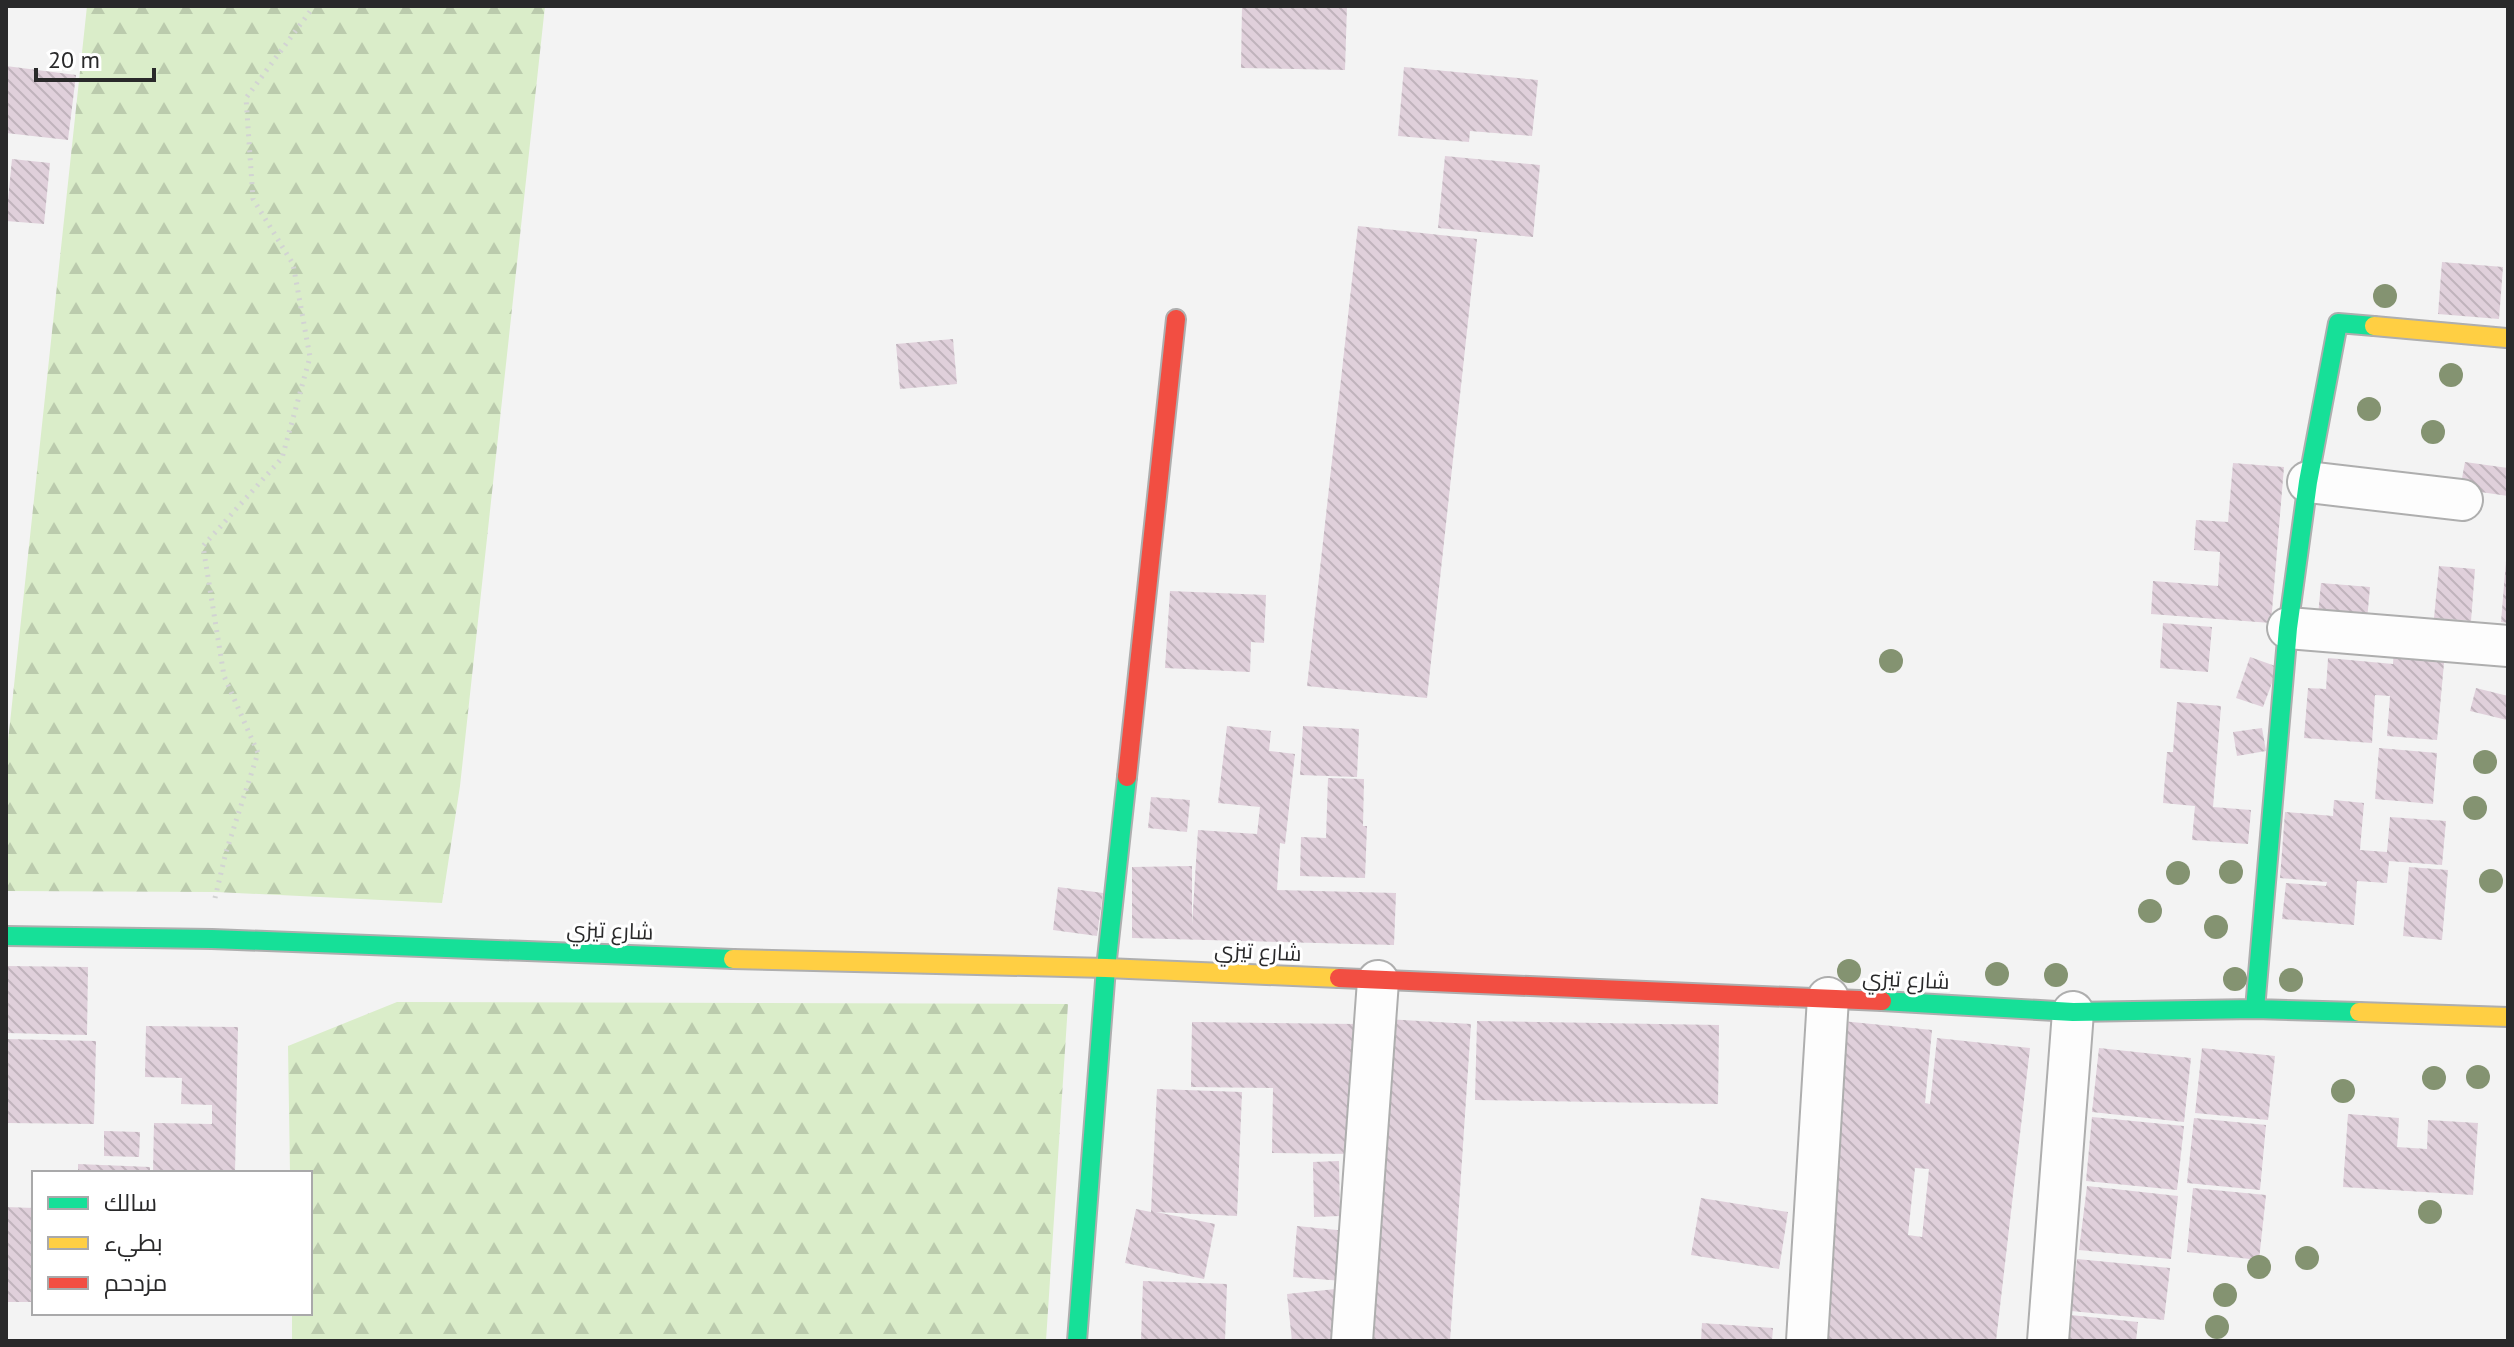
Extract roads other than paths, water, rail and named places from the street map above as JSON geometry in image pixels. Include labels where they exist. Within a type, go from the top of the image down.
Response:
[{"type":"street","points":[[1077,1341],[1106,968],[1176,319]]},
{"type":"street","points":[[2255,1009],[2288,628],[2308,482],[2338,323],[2506,338]]},
{"type":"street","points":[[2308,482],[2462,500]]},
{"type":"street","points":[[2288,628],[2508,646]]},
{"type":"street","name":"شارع تيزي","points":[[6,936],[212,939],[875,964],[1106,968],[1828,998],[2073,1012],[2255,1009],[2508,1017]]},
{"type":"street","points":[[1352,1341],[1378,981]]},
{"type":"street","points":[[1807,1341],[1828,998]]},
{"type":"street","points":[[2048,1341],[2073,1012]]}]
